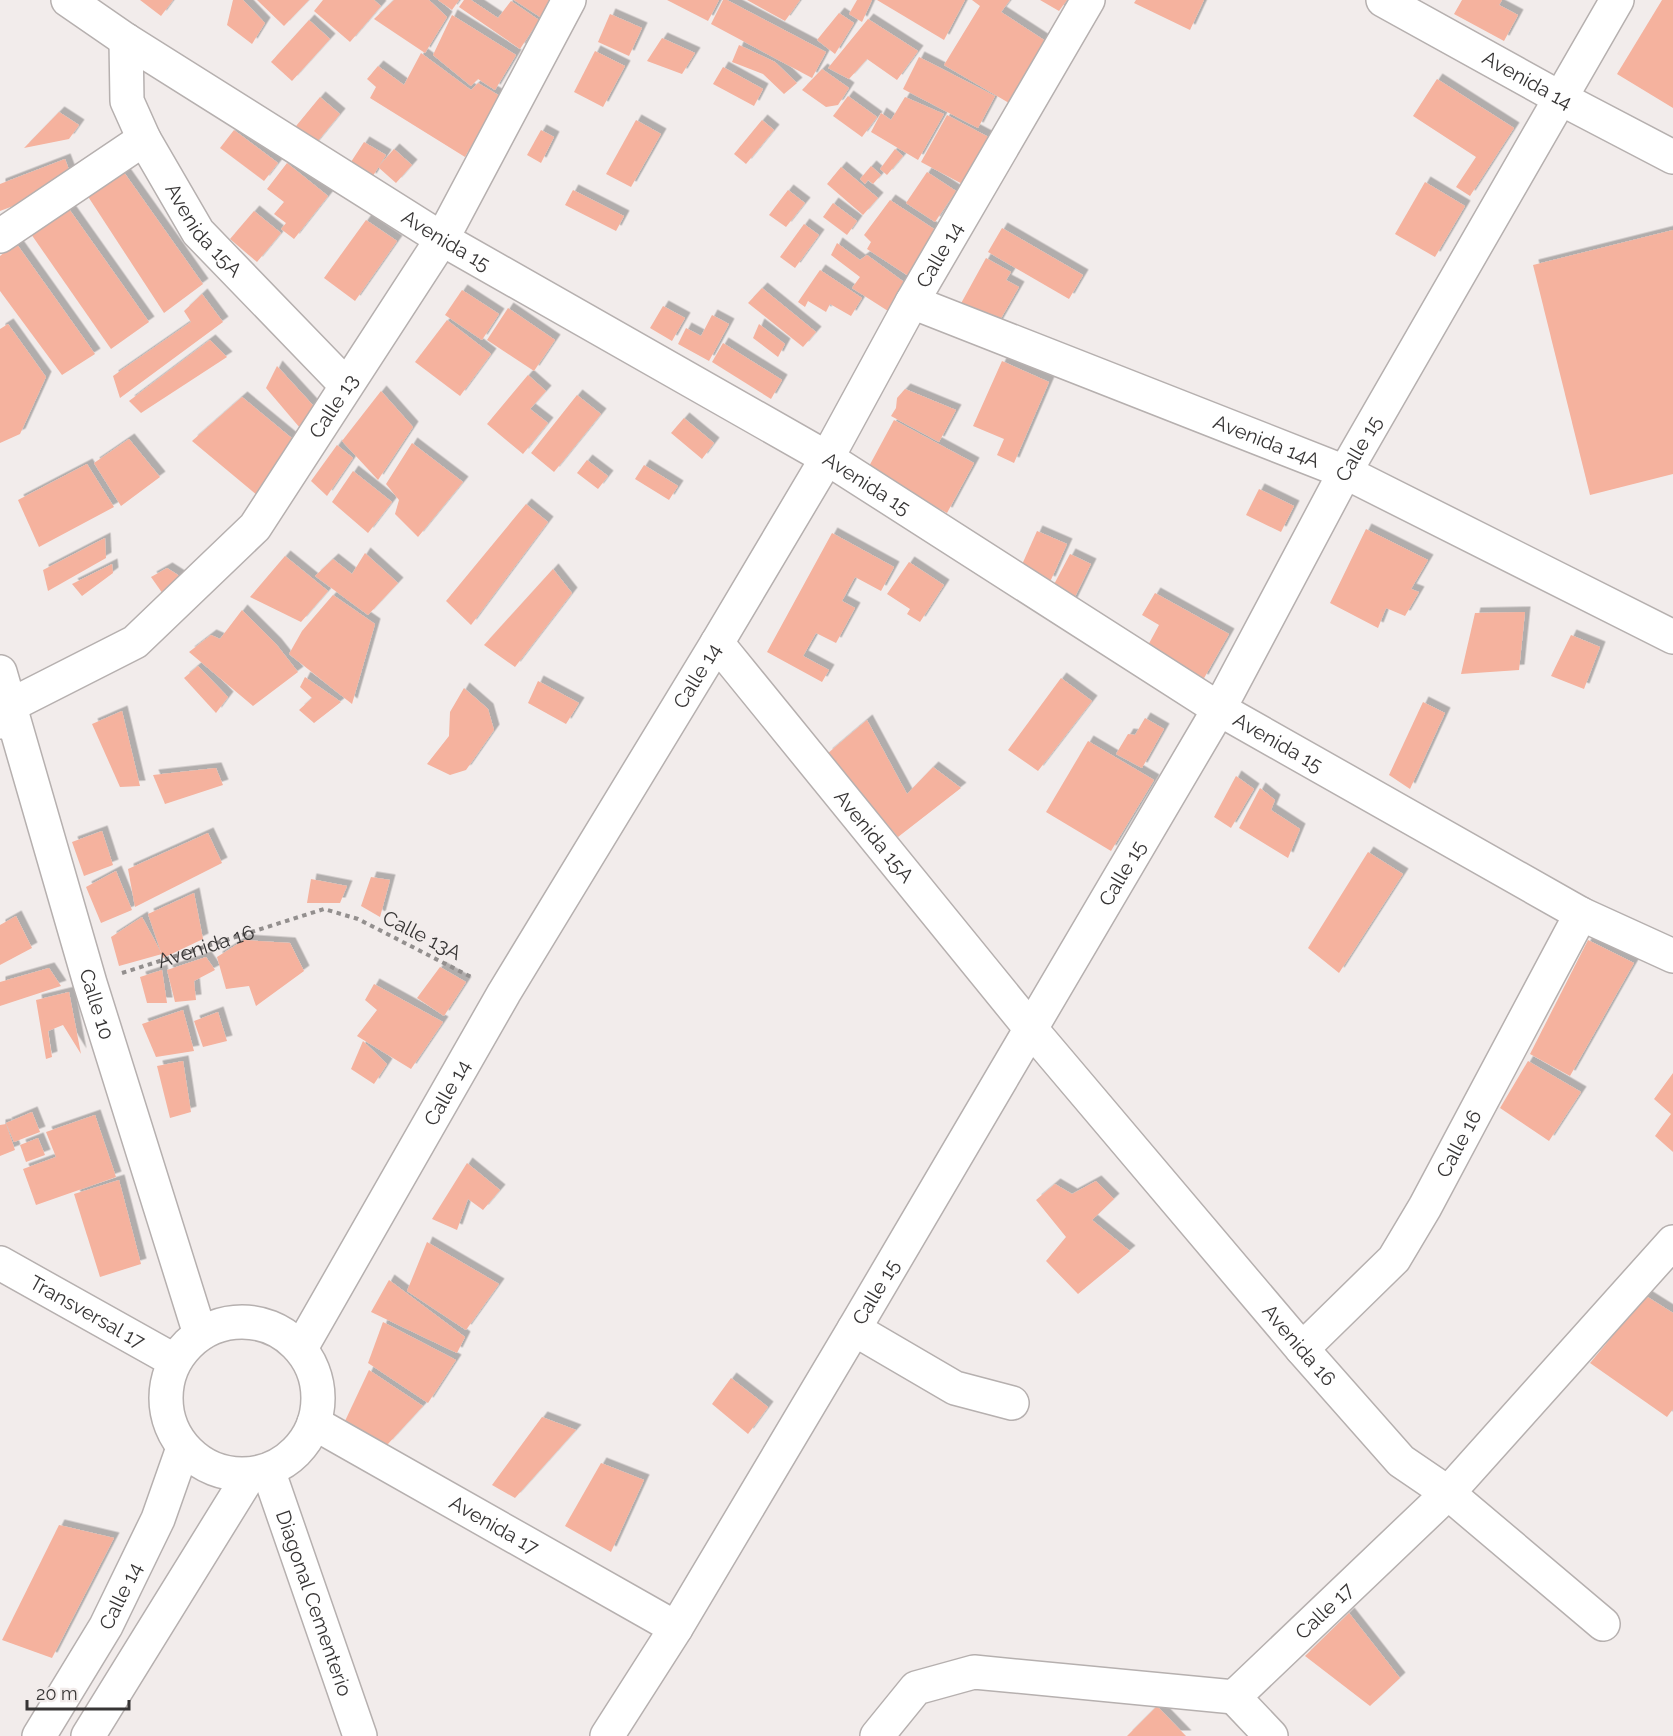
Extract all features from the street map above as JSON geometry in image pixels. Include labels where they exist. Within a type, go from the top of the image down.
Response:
[{"type":"street","name":"Avenida 15","points":[[68,0],[126,40],[442,239],[827,458],[1219,709],[1581,914],[1673,956]]},
{"type":"street","name":"Calle 13","points":[[4,714],[135,642],[255,527],[442,239],[569,0]]},
{"type":"street","name":"Calle 14","points":[[301,1348],[504,993],[827,458],[912,302],[1088,0]]},
{"type":"street","name":"Avenida 14","points":[[1383,0],[1560,98],[1673,157]]},
{"type":"street","name":"Calle 15","points":[[607,1736],[676,1628],[1219,709],[1345,472],[1617,0]]},
{"type":"street","name":"Avenida 15A","points":[[126,40],[127,101],[144,139],[198,232],[346,385]]},
{"type":"street","points":[[0,236],[144,139]]},
{"type":"street","name":"Avenida 14A","points":[[912,302],[1345,472],[1673,638]]},
{"type":"street","name":"Avenida 15A","points":[[717,643],[1031,1029]]},
{"type":"street","name":"Calle 10","points":[[0,672],[4,714],[200,1334]]},
{"type":"street","name":"Calle 16","points":[[1302,1349],[1394,1259],[1581,914]]},
{"type":"street","name":"Avenida 16","points":[[1031,1029],[1302,1349],[1401,1461],[1448,1493],[1603,1624]]},
{"type":"street","name":"Calle 17","points":[[1234,1697],[1448,1493],[1673,1242]]},
{"type":"street","name":"Transversal 17","points":[[0,1263],[175,1361]]},
{"type":"street","points":[[253,1322],[279,1331],[301,1348],[311,1365],[317,1384],[318,1404],[314,1423],[304,1443],[287,1460],[259,1472],[225,1473],[202,1464],[183,1448],[168,1421],[165,1390],[175,1361],[200,1334],[225,1323],[253,1322]]},
{"type":"street","points":[[854,1329],[955,1388],[1012,1403]]},
{"type":"street","name":"Avenida 17","points":[[314,1423],[676,1628]]},
{"type":"street","name":"Calle 14","points":[[39,1736],[106,1626],[158,1519],[183,1448]]},
{"type":"street","points":[[88,1736],[259,1472]]},
{"type":"street","name":"Diagonal Cementerio","points":[[259,1472],[360,1736]]},
{"type":"street","points":[[877,1736],[916,1688],[974,1672],[1234,1697],[1271,1736]]},
{"type":"path","name":"Calle 13A","points":[[324,909],[358,919],[504,993]]},
{"type":"path","name":"Avenida 16","points":[[90,983],[324,909]]},
{"type":"building","points":[[140,0],[173,0],[161,16]]},
{"type":"building","points":[[233,0],[243,0],[265,23],[252,44],[227,25]]},
{"type":"building","points":[[257,0],[309,0],[284,26]]},
{"type":"building","points":[[323,0],[374,0],[381,6],[350,42],[314,11]]},
{"type":"building","points":[[394,0],[429,0],[447,17],[425,53],[374,19]]},
{"type":"building","points":[[438,0],[459,0],[452,10]]},
{"type":"building","points":[[464,0],[471,0],[498,18],[511,1],[539,20],[520,49],[459,7]]},
{"type":"building","points":[[514,0],[549,0],[547,9],[540,17]]},
{"type":"building","points":[[667,0],[719,0],[708,21]]},
{"type":"building","points":[[723,0],[727,0],[826,52],[812,78],[711,24]]},
{"type":"building","points":[[747,0],[800,0],[785,21]]},
{"type":"building","points":[[857,0],[872,0],[862,22],[849,14]]},
{"type":"building","points":[[877,0],[965,0],[944,40]]},
{"type":"building","points":[[972,0],[1010,0],[1001,12],[1044,40],[1009,103],[944,65],[980,6]]},
{"type":"building","points":[[1040,0],[1067,0],[1059,11]]},
{"type":"building","points":[[1136,0],[1204,0],[1190,30],[1134,3]]},
{"type":"building","points":[[1462,0],[1502,0],[1499,5],[1518,15],[1504,41],[1454,14]]},
{"type":"building","points":[[1662,0],[1673,0],[1673,108],[1617,74]]},
{"type":"building","points":[[839,13],[854,23],[835,54],[817,40]]},
{"type":"building","points":[[610,14],[642,28],[629,56],[598,42]]},
{"type":"building","points":[[452,15],[516,55],[495,90],[478,79],[471,86],[433,55]]},
{"type":"building","points":[[868,19],[918,51],[897,80],[867,59],[849,79],[828,68]]},
{"type":"building","points":[[309,20],[330,39],[292,81],[271,62]]},
{"type":"building","points":[[662,38],[695,53],[682,74],[647,61]]},
{"type":"building","points":[[739,45],[775,62],[797,83],[784,94],[763,74],[732,62]]},
{"type":"building","points":[[595,51],[625,66],[603,107],[574,92]]},
{"type":"building","points":[[421,53],[471,90],[478,83],[500,96],[465,157],[370,98],[376,87],[367,79],[378,66],[404,85]]},
{"type":"building","points":[[919,57],[995,96],[978,128],[903,89]]},
{"type":"building","points":[[723,67],[763,89],[754,106],[713,84]]},
{"type":"building","points":[[822,69],[849,88],[838,105],[826,107],[802,90]]},
{"type":"building","points":[[1437,79],[1514,128],[1470,196],[1456,187],[1476,157],[1413,116]]},
{"type":"building","points":[[848,96],[877,117],[862,137],[833,116]]},
{"type":"building","points":[[320,97],[340,114],[312,148],[292,131]]},
{"type":"building","points":[[905,97],[944,114],[918,160],[871,132],[881,113],[891,120]]},
{"type":"building","points":[[59,112],[79,125],[69,139],[24,148]]},
{"type":"building","points":[[947,115],[994,140],[968,187],[921,162]]},
{"type":"building","points":[[636,120],[661,134],[631,187],[606,174]]},
{"type":"building","points":[[762,120],[774,130],[746,164],[734,154]]},
{"type":"building","points":[[234,130],[278,163],[264,181],[220,148]]},
{"type":"building","points":[[541,130],[554,137],[541,163],[527,155]]},
{"type":"building","points":[[364,142],[386,155],[371,179],[349,165]]},
{"type":"building","points":[[394,149],[412,165],[396,183],[378,167]]},
{"type":"building","points":[[895,149],[903,156],[887,175],[880,169]]},
{"type":"building","points":[[65,159],[74,183],[0,211],[0,184]]},
{"type":"building","points":[[287,163],[328,196],[294,239],[281,229],[286,223],[274,214],[284,202],[267,189]]},
{"type":"building","points":[[871,166],[881,175],[873,184],[868,180],[865,184],[860,179]]},
{"type":"building","points":[[841,167],[878,198],[863,215],[827,184]]},
{"type":"building","points":[[123,171],[203,284],[164,313],[87,195]]},
{"type":"building","points":[[927,172],[956,191],[935,222],[906,203]]},
{"type":"building","points":[[1425,182],[1465,206],[1435,257],[1395,234]]},
{"type":"building","points":[[573,190],[624,216],[616,231],[565,205]]},
{"type":"building","points":[[788,190],[805,203],[786,227],[769,215]]},
{"type":"building","points":[[890,200],[940,233],[910,277],[867,249],[871,242],[864,235]]},
{"type":"building","points":[[833,203],[857,221],[847,235],[823,217]]},
{"type":"building","points":[[69,209],[149,322],[111,349],[31,234]]},
{"type":"building","points":[[254,211],[281,233],[257,262],[230,239]]},
{"type":"building","points":[[366,220],[397,241],[355,301],[324,278]]},
{"type":"building","points":[[804,224],[819,235],[795,268],[780,257]]},
{"type":"building","points":[[1002,228],[1083,275],[1069,299],[988,252]]},
{"type":"building","points":[[1673,230],[1673,474],[1590,495],[1533,265]]},
{"type":"building","points":[[16,243],[95,354],[62,375],[0,291],[0,256]]},
{"type":"building","points":[[837,243],[860,260],[867,255],[904,282],[888,311],[852,288],[860,277],[831,255]]},
{"type":"building","points":[[986,258],[1011,272],[1006,280],[1019,287],[996,327],[959,307]]},
{"type":"building","points":[[820,270],[862,298],[851,316],[830,304],[826,312],[808,301],[805,307],[798,302]]},
{"type":"building","points":[[762,288],[816,332],[803,347],[748,303]]},
{"type":"building","points":[[462,290],[499,314],[482,340],[445,315]]},
{"type":"building","points":[[202,294],[223,322],[120,398],[113,376],[191,322],[184,311]]},
{"type":"building","points":[[663,306],[685,318],[672,341],[650,328]]},
{"type":"building","points":[[508,308],[555,340],[534,371],[487,340]]},
{"type":"building","points":[[712,315],[729,324],[709,361],[678,344],[686,328],[701,336]]},
{"type":"building","points":[[447,320],[491,354],[460,396],[415,362]]},
{"type":"building","points":[[8,324],[46,377],[20,434],[0,443],[0,329]]},
{"type":"building","points":[[759,324],[785,344],[778,357],[753,338]]},
{"type":"building","points":[[210,340],[227,357],[141,413],[129,401]]},
{"type":"building","points":[[723,343],[782,380],[771,399],[712,362]]},
{"type":"building","points":[[1002,361],[1049,382],[1014,463],[997,455],[1004,439],[973,426]]},
{"type":"building","points":[[277,366],[321,414],[300,428],[266,388]]},
{"type":"building","points":[[528,375],[546,391],[530,409],[548,423],[523,454],[487,424]]},
{"type":"building","points":[[905,389],[956,410],[939,442],[891,416],[896,408],[897,398]]},
{"type":"building","points":[[381,391],[413,427],[378,480],[342,441]]},
{"type":"building","points":[[577,395],[601,414],[554,472],[531,453]]},
{"type":"building","points":[[242,397],[294,440],[258,496],[192,441]]},
{"type":"building","points":[[684,418],[714,443],[702,459],[671,433]]},
{"type":"building","points":[[894,420],[974,463],[947,513],[867,470]]},
{"type":"building","points":[[129,439],[160,477],[121,506],[94,463]]},
{"type":"building","points":[[412,443],[463,482],[418,537],[395,514],[399,500],[386,484]]},
{"type":"building","points":[[337,445],[353,458],[327,496],[311,481]]},
{"type":"building","points":[[587,460],[608,476],[598,489],[577,473]]},
{"type":"building","points":[[87,464],[114,507],[39,547],[18,500]]},
{"type":"building","points":[[644,465],[678,486],[669,500],[635,479]]},
{"type":"building","points":[[353,471],[392,502],[368,533],[332,502]]},
{"type":"building","points":[[1259,489],[1294,506],[1281,532],[1246,515]]},
{"type":"building","points":[[526,504],[548,522],[471,625],[446,601]]},
{"type":"building","points":[[1366,529],[1428,560],[1411,589],[1419,592],[1405,616],[1386,608],[1378,628],[1330,603]]},
{"type":"building","points":[[1037,531],[1067,544],[1050,582],[1020,569]]},
{"type":"building","points":[[832,533],[894,567],[881,591],[855,577],[842,601],[855,608],[836,643],[816,633],[803,656],[829,670],[822,682],[767,652]]},
{"type":"building","points":[[105,538],[106,558],[48,591],[43,570]]},
{"type":"building","points":[[365,553],[398,583],[368,615],[315,576],[333,559],[352,574]]},
{"type":"building","points":[[1070,554],[1091,564],[1071,605],[1050,592]]},
{"type":"building","points":[[285,556],[328,591],[301,622],[250,597]]},
{"type":"building","points":[[909,562],[944,585],[920,622],[907,614],[910,609],[887,594]]},
{"type":"building","points":[[112,564],[113,573],[82,596],[72,584]]},
{"type":"building","points":[[167,568],[189,582],[170,604],[151,577]]},
{"type":"building","points":[[553,569],[572,593],[515,667],[484,645]]},
{"type":"building","points":[[1155,593],[1229,634],[1203,680],[1146,649],[1159,625],[1142,615]]},
{"type":"building","points":[[333,595],[375,624],[352,704],[289,654],[302,631]]},
{"type":"building","points":[[242,610],[276,644],[298,672],[253,706],[189,652],[211,635],[220,639]]},
{"type":"building","points":[[1525,612],[1519,670],[1461,674],[1475,613]]},
{"type":"building","points":[[1571,635],[1600,647],[1584,689],[1551,676]]},
{"type":"building","points":[[198,666],[228,697],[216,713],[184,678]]},
{"type":"building","points":[[305,677],[341,702],[314,723],[299,710],[312,698],[300,687]]},
{"type":"building","points":[[1061,678],[1092,701],[1038,771],[1008,750]]},
{"type":"building","points":[[538,681],[579,703],[566,724],[528,703]]},
{"type":"building","points":[[464,688],[488,709],[494,730],[466,770],[450,775],[427,764],[449,736],[450,712]]},
{"type":"building","points":[[1423,702],[1445,713],[1410,789],[1389,775]]},
{"type":"building","points":[[122,711],[140,786],[120,787],[92,724]]},
{"type":"building","points":[[1145,718],[1164,729],[1142,768],[1116,754],[1128,734],[1135,735]]},
{"type":"building","points":[[867,720],[907,794],[933,767],[961,788],[898,837],[827,754]]},
{"type":"building","points":[[1088,741],[1154,780],[1111,851],[1046,812]]},
{"type":"building","points":[[216,768],[223,785],[165,804],[153,775]]},
{"type":"building","points":[[1236,776],[1254,789],[1231,828],[1214,817]]},
{"type":"building","points":[[1260,788],[1275,800],[1271,810],[1300,829],[1288,858],[1239,828]]},
{"type":"building","points":[[102,831],[113,865],[84,876],[72,842]]},
{"type":"building","points":[[208,833],[222,863],[135,907],[128,869]]},
{"type":"building","points":[[1368,852],[1403,874],[1339,973],[1308,948]]},
{"type":"building","points":[[116,871],[132,910],[101,923],[86,887]]},
{"type":"building","points":[[371,877],[390,880],[380,917],[361,906]]},
{"type":"building","points":[[311,879],[347,886],[340,903],[307,903]]},
{"type":"building","points":[[194,893],[203,939],[163,958],[148,914]]},
{"type":"building","points":[[16,916],[32,948],[0,965],[0,925]]},
{"type":"building","points":[[142,917],[162,954],[119,966],[111,937]]},
{"type":"building","points":[[244,940],[290,943],[304,971],[256,1006],[249,986],[226,989],[217,957]]},
{"type":"building","points":[[1588,940],[1634,963],[1570,1076],[1530,1054]]},
{"type":"building","points":[[206,957],[215,970],[194,981],[196,1000],[175,1002],[167,970]]},
{"type":"building","points":[[440,967],[466,982],[444,1016],[417,998]]},
{"type":"building","points":[[49,968],[61,986],[0,1006],[0,982]]},
{"type":"building","points":[[162,970],[167,1003],[147,1003],[140,977]]},
{"type":"building","points":[[374,984],[443,1022],[411,1069],[357,1036],[377,1010],[365,1000]]},
{"type":"building","points":[[69,992],[81,1054],[63,1025],[48,1031],[52,1057],[46,1059],[36,1000]]},
{"type":"building","points":[[183,1010],[194,1051],[156,1057],[142,1024]]},
{"type":"building","points":[[218,1012],[227,1041],[203,1047],[194,1021]]},
{"type":"building","points":[[363,1041],[387,1064],[374,1084],[351,1069]]},
{"type":"building","points":[[183,1061],[191,1112],[170,1118],[157,1066]]},
{"type":"building","points":[[1528,1061],[1581,1092],[1549,1141],[1500,1108]]},
{"type":"building","points":[[1673,1073],[1673,1152],[1655,1136],[1671,1114],[1654,1099]]},
{"type":"building","points":[[32,1112],[40,1132],[14,1142],[6,1123]]},
{"type":"building","points":[[95,1115],[116,1177],[36,1205],[23,1169],[56,1157],[46,1132]]},
{"type":"building","points":[[6,1124],[15,1150],[0,1156],[0,1125]]},
{"type":"building","points":[[38,1138],[45,1155],[26,1162],[20,1145]]},
{"type":"building","points":[[467,1163],[500,1190],[483,1210],[468,1199],[457,1230],[432,1219]]},
{"type":"building","points":[[119,1180],[141,1264],[100,1277],[74,1194]]},
{"type":"building","points":[[1096,1181],[1114,1199],[1092,1220],[1130,1251],[1078,1294],[1046,1261],[1066,1237],[1036,1200],[1055,1184],[1072,1194]]},
{"type":"building","points":[[427,1242],[499,1284],[466,1330],[407,1291]]},
{"type":"building","points":[[389,1280],[465,1337],[457,1353],[371,1312]]},
{"type":"building","points":[[1646,1296],[1673,1313],[1673,1409],[1667,1417],[1590,1363]]},
{"type":"building","points":[[383,1322],[456,1360],[428,1403],[368,1363]]},
{"type":"building","points":[[369,1370],[423,1406],[387,1445],[345,1421]]},
{"type":"building","points":[[731,1378],[768,1407],[748,1434],[712,1404]]},
{"type":"building","points":[[542,1417],[576,1430],[515,1498],[492,1485]]},
{"type":"building","points":[[601,1463],[644,1480],[611,1552],[565,1526]]},
{"type":"building","points":[[59,1525],[114,1538],[52,1658],[2,1640]]},
{"type":"building","points":[[1349,1613],[1400,1678],[1370,1706],[1305,1656]]},
{"type":"building","points":[[1157,1706],[1186,1736],[1127,1736]]}]
